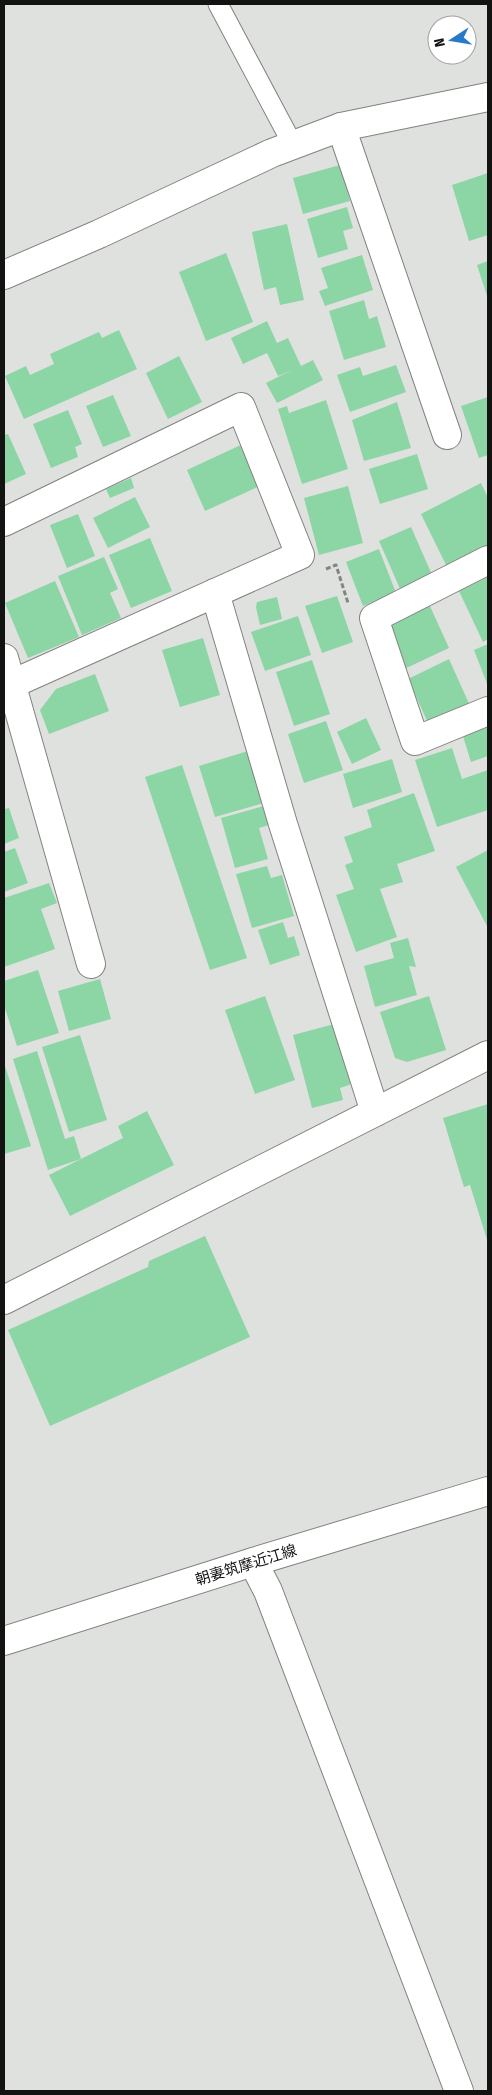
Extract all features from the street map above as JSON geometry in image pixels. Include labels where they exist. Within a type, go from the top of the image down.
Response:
[{"type":"street","points":[[4,275],[293,145],[341,127],[488,97]]},
{"type":"street","points":[[341,127],[447,436]]},
{"type":"street","points":[[4,522],[241,407],[300,555],[12,684]]},
{"type":"street","points":[[488,560],[374,618],[415,741],[488,711]]},
{"type":"street","points":[[215,593],[282,824],[375,1112]]},
{"type":"street","points":[[4,658],[91,964]]},
{"type":"street","points":[[4,1300],[488,1055]]},
{"type":"street","name":"朝妻筑摩近江線","points":[[4,1641],[253,1562],[488,1491]]},
{"type":"street","points":[[253,1562],[268,1591],[459,2091]]},
{"type":"lane","points":[[218,4],[293,145]]},
{"type":"path","points":[[320,572],[336,565],[353,617],[374,618]]},
{"type":"building","points":[[340,165],[350,201],[303,214],[293,178]]},
{"type":"building","points":[[488,173],[488,235],[469,241],[452,185]]},
{"type":"building","points":[[347,207],[353,228],[343,231],[348,249],[318,258],[307,219]]},
{"type":"building","points":[[287,224],[304,300],[280,305],[276,287],[264,290],[252,232]]},
{"type":"building","points":[[226,253],[253,322],[206,341],[179,272]]},
{"type":"building","points":[[362,255],[373,290],[325,306],[319,291],[328,288],[321,268]]},
{"type":"building","points":[[488,261],[488,299],[477,265]]},
{"type":"building","points":[[364,300],[369,319],[377,316],[386,347],[344,360],[329,311]]},
{"type":"building","points":[[267,321],[277,343],[288,338],[301,366],[313,360],[323,380],[277,403],[266,383],[292,370],[278,376],[267,353],[243,364],[231,338]]},
{"type":"building","points":[[119,330],[137,369],[24,419],[5,376],[26,366],[30,375],[54,364],[50,354],[99,332],[102,338]]},
{"type":"building","points":[[179,356],[202,402],[168,419],[146,373]]},
{"type":"building","points":[[396,365],[406,392],[350,412],[337,375],[360,367],[363,376]]},
{"type":"building","points":[[113,395],[131,436],[103,447],[86,406]]},
{"type":"building","points":[[488,397],[488,455],[479,458],[461,406]]},
{"type":"building","points":[[326,400],[348,469],[302,484],[278,409],[287,406],[289,413]]},
{"type":"building","points":[[397,402],[411,448],[364,461],[352,420]]},
{"type":"building","points":[[68,410],[82,444],[75,447],[78,457],[51,468],[33,424]]},
{"type":"building","points":[[8,434],[26,474],[4,484],[4,435]]},
{"type":"building","points":[[245,443],[264,484],[205,511],[187,470]]},
{"type":"building","points":[[417,454],[428,489],[380,504],[369,469]]},
{"type":"building","points":[[131,478],[134,488],[110,498],[106,489]]},
{"type":"building","points":[[481,483],[488,498],[488,546],[447,567],[421,514]]},
{"type":"building","points":[[348,486],[363,543],[319,555],[304,498]]},
{"type":"building","points":[[135,497],[150,527],[108,548],[93,518]]},
{"type":"building","points":[[78,514],[95,556],[67,568],[50,525]]},
{"type":"building","points":[[411,527],[433,577],[401,591],[379,541]]},
{"type":"building","points":[[150,538],[172,591],[131,608],[109,555]]},
{"type":"building","points":[[379,549],[396,593],[363,606],[346,562]]},
{"type":"building","points":[[104,557],[118,589],[110,593],[121,618],[82,635],[58,576]]},
{"type":"building","points":[[488,577],[488,639],[483,642],[459,591]]},
{"type":"building","points":[[55,581],[79,637],[28,658],[5,603]]},
{"type":"building","points":[[337,596],[353,642],[322,653],[305,606]]},
{"type":"building","points":[[277,597],[282,619],[260,625],[256,607],[257,602]]},
{"type":"building","points":[[429,604],[449,648],[402,670],[383,626]]},
{"type":"building","points":[[298,616],[311,655],[265,671],[251,632]]},
{"type":"building","points":[[203,638],[220,695],[180,707],[162,650]]},
{"type":"building","points":[[488,644],[488,686],[474,650]]},
{"type":"building","points":[[449,659],[471,708],[430,727],[408,679]]},
{"type":"building","points":[[312,660],[330,714],[294,726],[276,672]]},
{"type":"building","points":[[95,674],[109,711],[49,734],[40,710],[56,689]]},
{"type":"building","points":[[366,718],[381,750],[352,764],[337,732]]},
{"type":"building","points":[[326,721],[343,770],[304,783],[288,734]]},
{"type":"building","points":[[488,727],[488,756],[471,762],[463,736]]},
{"type":"building","points":[[452,748],[462,779],[488,770],[488,810],[437,827],[415,760]]},
{"type":"building","points":[[248,751],[264,803],[215,817],[199,766]]},
{"type":"building","points":[[392,759],[402,792],[353,808],[343,774]]},
{"type":"building","points":[[182,765],[247,958],[210,970],[145,777]]},
{"type":"building","points":[[414,793],[435,851],[397,864],[403,882],[380,889],[397,937],[356,952],[336,895],[354,889],[345,865],[353,862],[344,837],[372,827],[367,810]]},
{"type":"building","points":[[271,804],[276,823],[259,828],[268,859],[235,868],[221,818]]},
{"type":"building","points":[[9,808],[19,838],[4,844],[4,809]]},
{"type":"building","points":[[15,848],[28,883],[4,892],[4,852]]},
{"type":"building","points":[[488,850],[488,928],[456,867]]},
{"type":"building","points":[[267,866],[271,878],[282,875],[294,916],[252,928],[236,874]]},
{"type":"building","points":[[49,883],[57,903],[41,909],[55,949],[4,967],[4,898]]},
{"type":"building","points":[[283,922],[288,938],[294,936],[300,955],[270,965],[258,930]]},
{"type":"building","points":[[408,938],[416,967],[409,966],[417,995],[375,1007],[364,966],[394,958],[390,943]]},
{"type":"building","points":[[38,970],[59,1033],[17,1046],[4,1005],[4,981]]},
{"type":"building","points":[[100,979],[111,1019],[69,1031],[58,991]]},
{"type":"building","points":[[265,996],[295,1080],[255,1094],[225,1010]]},
{"type":"building","points":[[429,996],[446,1050],[407,1062],[395,1058],[380,1012]]},
{"type":"building","points":[[342,1022],[341,1044],[352,1084],[340,1088],[343,1100],[312,1108],[293,1035]]},
{"type":"building","points":[[80,1035],[107,1120],[69,1132],[42,1047]]},
{"type":"building","points":[[37,1051],[65,1139],[74,1136],[81,1159],[48,1170],[13,1059]]},
{"type":"building","points":[[4,1063],[31,1146],[4,1154]]},
{"type":"building","points":[[488,1104],[488,1243],[470,1185],[464,1187],[443,1118]]},
{"type":"building","points":[[147,1111],[174,1165],[70,1216],[49,1175],[123,1138],[118,1126]]},
{"type":"building","points":[[205,1236],[250,1337],[50,1426],[8,1330],[148,1267],[149,1261]]}]
